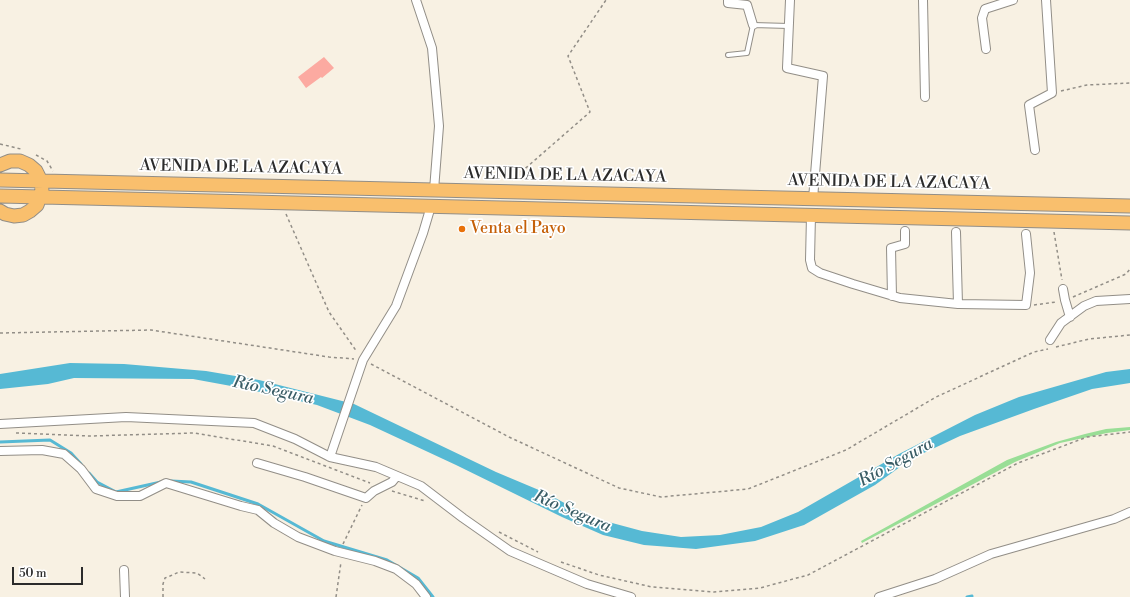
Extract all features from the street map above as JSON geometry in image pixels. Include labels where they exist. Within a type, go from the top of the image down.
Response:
[{"type":"main road","points":[[0,165],[10,161],[20,161],[29,165],[36,171],[41,180],[42,191],[41,197],[34,208],[23,214],[14,216],[0,211]]},
{"type":"main road","name":"AVENIDA DE LA AZACAYA","points":[[0,180],[1130,206]]},
{"type":"main road","name":"AVENIDA DE LA AZACAYA","points":[[0,196],[1130,222]]},
{"type":"street","points":[[416,0],[432,48],[439,126],[434,190]]},
{"type":"street","points":[[728,0],[728,3],[747,4],[753,25]]},
{"type":"street","points":[[790,0],[787,68],[823,76],[813,199]]},
{"type":"street","points":[[923,0],[925,97]]},
{"type":"street","points":[[986,49],[982,18],[985,9],[1013,0]]},
{"type":"street","points":[[1035,150],[1029,105],[1052,93],[1046,0]]},
{"type":"street","points":[[330,457],[363,360],[396,306],[423,233],[431,206]]},
{"type":"street","points":[[812,215],[810,260],[812,268],[820,273],[892,296],[958,304],[1026,305],[1030,273],[1026,234]]},
{"type":"street","points":[[892,296],[891,248],[905,244],[905,231]]},
{"type":"street","points":[[956,232],[958,304]]},
{"type":"street","points":[[1064,288],[1065,300],[1070,317]]},
{"type":"street","points":[[1050,340],[1061,324],[1084,306],[1096,300],[1130,299]]},
{"type":"street","points":[[0,424],[126,417],[254,423],[295,439],[330,457],[376,467],[421,486],[510,551],[587,584],[631,597]]},
{"type":"street","points":[[0,451],[42,450],[64,454],[81,469],[96,489],[117,496],[140,496],[166,483],[258,510],[274,523],[298,537],[341,548],[396,569],[416,584],[426,597]]},
{"type":"street","points":[[257,463],[305,477],[366,498],[374,491],[392,482],[397,476]]},
{"type":"street","points":[[879,597],[935,579],[991,554],[1114,519],[1130,512]]},
{"type":"street","points":[[124,570],[125,597]]},
{"type":"lane","points":[[728,55],[747,53],[753,25],[789,26]]},
{"type":"path","points":[[498,191],[590,112],[568,56],[606,0]]},
{"type":"path","points":[[1052,93],[1087,84],[1130,83]]},
{"type":"path","points":[[282,203],[329,312],[363,360]]},
{"type":"path","points":[[1052,221],[1064,288]]},
{"type":"path","points":[[1026,305],[1042,305],[1065,300],[1126,274],[1130,269]]},
{"type":"path","points":[[0,333],[151,330],[328,357],[363,360],[509,437],[619,488],[661,497],[748,489],[846,450],[936,397],[1034,352],[1089,339],[1130,335]]},
{"type":"path","points":[[15,432],[90,436],[194,433],[274,446],[382,488],[431,503]]},
{"type":"path","points":[[555,560],[600,575],[652,588],[714,592],[760,588],[808,575],[1018,463],[1086,437],[1130,432]]},
{"type":"path","points":[[336,597],[341,548],[366,498]]},
{"type":"path","points":[[495,530],[541,555]]},
{"type":"path","points":[[163,597],[163,584],[165,578],[179,572],[197,572],[205,579]]},
{"type":"green space","points":[[1130,427],[1130,430],[1107,433],[1060,443],[1015,462],[862,543],[861,541],[1007,460],[1056,442],[1085,434],[1106,429]]},
{"type":"water","name":"Río Segura","points":[[70,363],[124,364],[206,371],[259,380],[354,404],[601,520],[642,531],[681,537],[720,535],[761,527],[798,512],[899,454],[975,415],[1019,397],[1106,372],[1130,369],[1130,383],[1092,389],[960,436],[911,459],[875,485],[804,525],[755,541],[696,549],[644,545],[603,535],[562,517],[370,425],[317,405],[242,388],[193,379],[74,378],[48,384],[0,389],[0,374]]},
{"type":"building","points":[[324,57],[334,68],[306,88],[298,77]]},
{"type":"waterway","points":[[0,442],[50,440],[71,453],[81,464]]},
{"type":"waterway","points":[[89,473],[97,482],[116,492],[161,482]]},
{"type":"waterway","points":[[171,481],[191,482],[258,504],[324,541],[387,560],[418,578],[433,597]]},
{"type":"waterway","points":[[967,597],[972,596]]},
{"type":"place","name":"Venta el Payo","points":[[462,229]]}]
